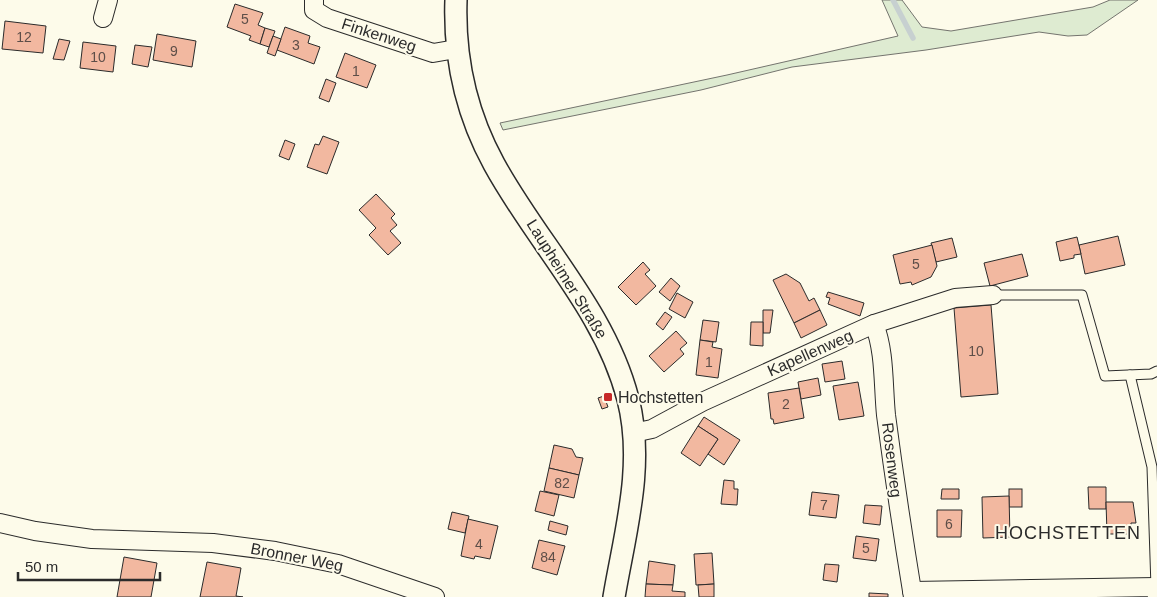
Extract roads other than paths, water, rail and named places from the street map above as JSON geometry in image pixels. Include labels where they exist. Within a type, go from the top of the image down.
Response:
[{"type":"street","points":[[102,18],[108,0]]},
{"type":"street","name":"Finkenweg","points":[[314,0],[314,10],[326,18],[432,53],[456,49]]},
{"type":"street","name":"Laupheimer Straße","points":[[456,0],[456,49],[469,104],[493,163],[599,326],[615,360],[628,400],[633,433],[635,480],[614,597]]},
{"type":"street","name":"Kapellenweg","points":[[633,433],[652,429],[702,402],[874,324],[955,298],[993,295]]},
{"type":"street","name":"Rosenweg","points":[[874,324],[880,338],[882,380],[895,487],[912,594]]},
{"type":"street","name":"Bronner Weg","points":[[0,523],[35,531],[92,539],[213,543],[275,551],[338,564],[435,597]]},
{"type":"street","points":[[912,594],[1156,592]]},
{"type":"lane","points":[[993,295],[1082,295],[1105,376],[1130,376],[1157,371]]},
{"type":"lane","points":[[1130,376],[1152,467],[1156,592]]},
{"type":"waterway","points":[[893,0],[913,38]]},
{"type":"place","name":"Hochstetten","points":[[608,397]]},
{"type":"district","name":"HOCHSTETTEN","points":[[1068,533]]}]
